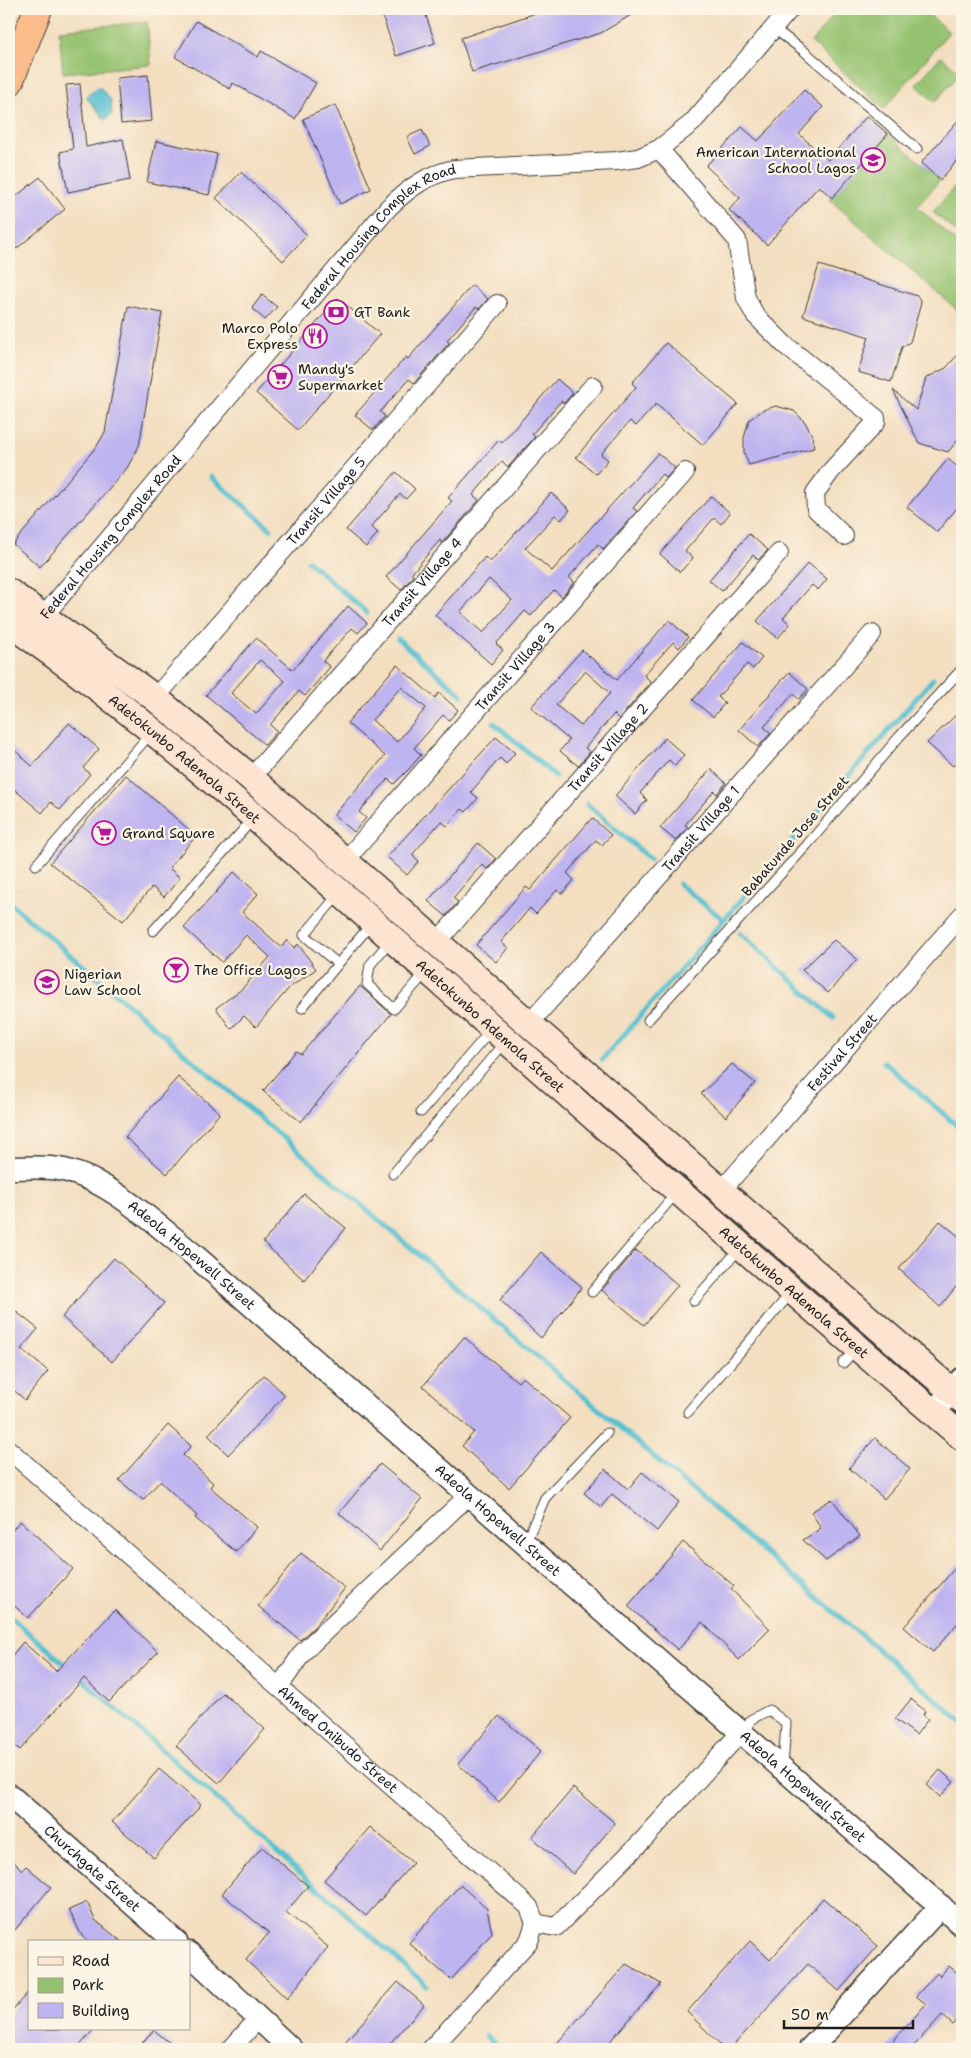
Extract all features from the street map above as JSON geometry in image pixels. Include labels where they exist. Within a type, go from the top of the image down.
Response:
[{"type":"highway","points":[[9,82],[38,9]]},
{"type":"main road","name":"Adetokunbo Ademola Street","points":[[9,592],[155,698],[251,778],[344,862],[721,1191],[959,1390]]},
{"type":"main road","name":"Adetokunbo Ademola Street","points":[[18,630],[152,732],[255,817],[793,1291],[850,1355],[952,1424]]},
{"type":"street","name":"Federal Housing Complex Road","points":[[18,630],[43,615],[389,207],[405,192],[436,173],[454,169],[616,161],[638,158],[659,149],[692,123],[790,9]]},
{"type":"street","points":[[659,149],[737,240],[746,298],[755,315],[785,344],[876,418],[876,422],[831,471],[815,493],[816,509],[844,536]]},
{"type":"street","name":"Transit Village 5","points":[[155,698],[497,304]]},
{"type":"street","name":"Transit Village 4","points":[[251,778],[593,386]]},
{"type":"street","name":"Transit Village 3","points":[[344,862],[685,472]]},
{"type":"street","name":"Transit Village 2","points":[[437,942],[779,553]]},
{"type":"street","name":"Transit Village 1","points":[[529,1024],[872,634]]},
{"type":"street","name":"Festival Street","points":[[721,1191],[962,915]]},
{"type":"street","name":"Adeola Hopewell Street","points":[[9,1168],[52,1168],[92,1180],[131,1204],[194,1255],[962,1925]]},
{"type":"street","points":[[952,1424],[959,1390]]},
{"type":"street","name":"Ahmed Onibudo Street","points":[[9,1450],[529,1907],[535,1923]]},
{"type":"street","points":[[278,1687],[303,1652],[469,1495]]},
{"type":"street","points":[[431,2049],[529,1941],[535,1923],[556,1926],[744,1734]]},
{"type":"street","name":"Churchgate Street","points":[[9,1795],[174,1940]]},
{"type":"street","points":[[810,2049],[941,1906]]},
{"type":"street","points":[[190,1954],[219,1979],[258,2020],[290,2049]]},
{"type":"street","points":[[231,2049],[258,2020]]},
{"type":"lane","points":[[773,28],[804,51],[917,149]]},
{"type":"lane","name":"Babatunde Jose Street","points":[[648,1020],[807,845],[905,730],[962,670]]},
{"type":"lane","points":[[36,865],[152,732]]},
{"type":"lane","points":[[153,931],[255,817]]},
{"type":"lane","points":[[338,964],[304,935],[340,892]]},
{"type":"lane","points":[[302,1008],[373,922]]},
{"type":"lane","points":[[392,939],[370,965],[366,984],[387,1003],[394,1009],[428,970]]},
{"type":"lane","points":[[421,1112],[500,1034]]},
{"type":"lane","points":[[393,1174],[500,1034]]},
{"type":"lane","points":[[592,1292],[678,1190]]},
{"type":"lane","points":[[694,1301],[741,1246]]},
{"type":"lane","points":[[688,1412],[793,1291]]},
{"type":"lane","points":[[525,1544],[545,1498],[606,1433]]},
{"type":"lane","points":[[744,1734],[750,1720],[769,1710],[786,1723],[783,1769]]},
{"type":"green space","points":[[839,9],[923,9],[949,32],[884,109],[811,42]]},
{"type":"green space","points":[[147,22],[151,65],[63,73],[59,30]]},
{"type":"green space","points":[[941,56],[960,73],[935,102],[916,85]]},
{"type":"green space","points":[[888,134],[940,180],[917,207],[962,247],[962,314],[830,200]]},
{"type":"green space","points":[[962,178],[962,237],[933,212]]},
{"type":"water","points":[[99,86],[111,100],[112,114],[105,120],[86,97]]},
{"type":"building","points":[[380,9],[424,9],[435,43],[396,56]]},
{"type":"building","points":[[548,9],[641,9],[601,33],[472,72],[461,38]]},
{"type":"building","points":[[196,21],[258,57],[261,51],[316,83],[295,119],[233,83],[230,89],[175,57]]},
{"type":"building","points":[[148,75],[152,121],[121,124],[117,78]]},
{"type":"building","points":[[80,84],[86,147],[123,139],[130,180],[68,192],[60,152],[73,149],[66,85]]},
{"type":"building","points":[[804,90],[823,107],[799,134],[828,160],[867,116],[888,134],[832,198],[819,186],[767,245],[729,210],[740,198],[706,166],[742,127],[758,141]]},
{"type":"building","points":[[335,105],[371,189],[340,204],[303,119]]},
{"type":"building","points":[[962,116],[962,155],[940,180],[921,163]]},
{"type":"building","points":[[422,130],[430,146],[415,154],[407,137]]},
{"type":"building","points":[[156,141],[217,154],[209,195],[147,182]]},
{"type":"building","points":[[241,172],[307,235],[283,261],[216,198]]},
{"type":"building","points":[[40,177],[65,209],[16,249],[9,240],[9,202]]},
{"type":"building","points":[[819,265],[917,296],[921,303],[910,342],[902,347],[891,382],[858,372],[869,337],[803,316]]},
{"type":"building","points":[[472,285],[488,299],[479,309],[476,307],[447,340],[449,343],[414,383],[409,379],[380,412],[385,416],[373,430],[355,415],[406,357],[408,359]]},
{"type":"building","points":[[262,295],[277,307],[265,320],[252,308]]},
{"type":"building","points":[[338,298],[380,334],[298,430],[256,393]]},
{"type":"building","points":[[128,306],[162,313],[139,446],[127,468],[40,567],[13,544],[97,446],[105,432]]},
{"type":"building","points":[[666,343],[738,404],[703,445],[656,404],[636,426],[630,421],[601,454],[608,460],[596,474],[576,457],[636,387],[632,383]]},
{"type":"building","points":[[962,350],[962,435],[948,452],[919,443],[893,390],[916,410],[926,378],[946,368]]},
{"type":"building","points":[[557,379],[573,393],[564,403],[561,401],[532,434],[535,437],[508,467],[502,461],[473,495],[479,500],[442,543],[440,540],[411,574],[413,576],[401,590],[386,577],[452,501],[448,498],[499,440],[502,443]]},
{"type":"building","points":[[776,406],[794,411],[805,422],[812,435],[814,448],[749,465],[744,453],[744,438],[749,420],[763,410]]},
{"type":"building","points":[[658,453],[675,468],[666,478],[662,474],[633,508],[637,511],[603,549],[598,544],[569,577],[574,582],[562,597],[554,590],[531,616],[525,611],[496,644],[503,650],[491,664],[435,615],[485,557],[490,562],[551,493],[570,510],[561,520],[555,515],[525,548],[552,571]],"holes":[[[489,579],[512,600],[483,633],[460,612]]]},
{"type":"building","points":[[948,459],[962,471],[962,502],[937,532],[907,507]]},
{"type":"building","points":[[396,472],[415,489],[406,499],[400,494],[371,527],[378,533],[366,547],[346,530]]},
{"type":"building","points":[[711,496],[730,513],[721,524],[714,518],[685,551],[693,558],[680,572],[660,554]]},
{"type":"building","points":[[749,534],[768,550],[758,560],[753,555],[722,591],[709,580]]},
{"type":"building","points":[[808,563],[827,579],[818,590],[812,585],[783,618],[790,624],[778,638],[757,621]]},
{"type":"building","points":[[348,606],[367,623],[358,633],[352,628],[323,661],[330,667],[305,696],[299,691],[270,725],[277,731],[265,745],[206,695],[256,638],[293,670]],"holes":[[[260,660],[285,681],[256,714],[231,693]]]},
{"type":"building","points":[[669,620],[688,637],[679,648],[673,642],[644,675],[651,682],[619,719],[614,714],[585,748],[590,752],[578,766],[560,751],[569,740],[531,707],[582,650],[617,680]],"holes":[[[585,671],[610,693],[581,726],[556,705]]]},
{"type":"building","points":[[743,642],[762,658],[753,669],[747,664],[718,697],[725,703],[713,717],[693,700]]},
{"type":"building","points":[[397,665],[435,698],[439,693],[458,710],[449,720],[443,715],[414,748],[421,755],[409,769],[394,784],[388,779],[359,812],[366,818],[354,832],[334,815],[385,756],[347,723]],"holes":[[[401,687],[426,708],[397,742],[372,720]]]},
{"type":"building","points":[[789,672],[808,689],[799,699],[793,694],[764,727],[771,733],[758,747],[739,730]]},
{"type":"building","points":[[962,709],[962,755],[953,766],[927,743]]},
{"type":"building","points":[[69,723],[99,749],[83,768],[90,774],[60,810],[51,802],[42,813],[9,785],[9,745],[32,766]]},
{"type":"building","points":[[496,737],[515,753],[506,764],[500,758],[471,792],[478,798],[466,812],[462,809],[447,826],[441,821],[412,855],[419,861],[407,875],[387,857]]},
{"type":"building","points":[[665,738],[684,755],[675,766],[669,760],[640,793],[647,800],[635,814],[615,796]]},
{"type":"building","points":[[711,769],[726,783],[717,794],[714,791],[685,825],[688,827],[676,841],[660,828]]},
{"type":"building","points":[[126,775],[196,836],[169,868],[180,878],[164,897],[152,887],[123,921],[50,863]]},
{"type":"building","points":[[592,818],[611,835],[602,845],[596,840],[567,873],[574,880],[562,894],[557,890],[536,914],[530,908],[501,942],[508,948],[496,962],[476,945],[526,887],[530,890]]},
{"type":"building","points":[[478,843],[496,859],[487,869],[482,864],[453,898],[458,902],[446,916],[428,901]]},
{"type":"building","points":[[234,872],[258,894],[242,912],[281,947],[287,940],[294,948],[298,944],[316,969],[289,988],[256,1027],[244,1016],[231,1029],[216,1008],[242,989],[270,957],[246,935],[222,962],[184,928]]},
{"type":"building","points":[[834,940],[857,959],[828,993],[802,970]]},
{"type":"building","points":[[360,986],[391,1014],[301,1122],[263,1091],[296,1051],[301,1054]]},
{"type":"building","points":[[732,1064],[755,1083],[726,1117],[701,1094]]},
{"type":"building","points":[[178,1077],[220,1113],[167,1174],[125,1137]]},
{"type":"building","points":[[304,1194],[346,1228],[304,1280],[263,1242]]},
{"type":"building","points":[[940,1221],[962,1239],[962,1279],[940,1307],[899,1269]]},
{"type":"building","points":[[636,1250],[678,1285],[644,1325],[602,1290]]},
{"type":"building","points":[[541,1252],[582,1287],[541,1338],[500,1300]]},
{"type":"building","points":[[114,1258],[164,1303],[112,1362],[62,1317]]},
{"type":"building","points":[[9,1306],[38,1329],[21,1349],[48,1371],[25,1400],[9,1386]]},
{"type":"building","points":[[464,1337],[518,1382],[523,1377],[570,1418],[509,1488],[462,1446],[474,1432],[423,1386]]},
{"type":"building","points":[[264,1375],[285,1395],[228,1455],[208,1435]]},
{"type":"building","points":[[168,1425],[191,1446],[183,1455],[213,1483],[210,1487],[257,1527],[236,1552],[195,1518],[197,1516],[160,1481],[143,1500],[119,1480]]},
{"type":"building","points":[[875,1438],[910,1469],[884,1499],[849,1468]]},
{"type":"building","points":[[380,1464],[422,1499],[380,1551],[339,1513]]},
{"type":"building","points":[[605,1469],[628,1489],[642,1472],[679,1502],[657,1531],[612,1494],[601,1507],[584,1493]]},
{"type":"building","points":[[832,1499],[860,1536],[826,1561],[803,1540],[821,1528],[811,1512]]},
{"type":"building","points":[[20,1521],[73,1569],[28,1618],[9,1601],[9,1534]]},
{"type":"building","points":[[683,1542],[734,1586],[731,1589],[770,1629],[739,1660],[702,1622],[678,1650],[628,1606]]},
{"type":"building","points":[[301,1553],[345,1588],[316,1625],[300,1640],[258,1606]]},
{"type":"building","points":[[962,1560],[962,1618],[933,1652],[904,1627]]},
{"type":"building","points":[[115,1610],[158,1652],[109,1702],[84,1678],[20,1750],[9,1741],[9,1659],[23,1642],[56,1671]]},
{"type":"building","points":[[223,1693],[265,1729],[219,1783],[176,1746]]},
{"type":"building","points":[[911,1699],[925,1711],[923,1715],[928,1719],[916,1735],[895,1719]]},
{"type":"building","points":[[499,1716],[541,1751],[499,1802],[458,1764]]},
{"type":"building","points":[[159,1769],[201,1805],[154,1858],[112,1822]]},
{"type":"building","points":[[940,1770],[954,1782],[940,1797],[927,1785]]},
{"type":"building","points":[[573,1788],[615,1823],[573,1874],[532,1837]]},
{"type":"building","points":[[370,1827],[413,1863],[366,1916],[324,1880]]},
{"type":"building","points":[[262,1847],[308,1886],[286,1912],[328,1947],[287,1999],[246,1960],[269,1933],[222,1894]]},
{"type":"building","points":[[9,1857],[22,1870],[26,1866],[51,1887],[9,1937]]},
{"type":"building","points":[[460,1885],[487,1909],[492,1933],[451,1980],[409,1943]]},
{"type":"building","points":[[823,1898],[878,1946],[839,1991],[808,1964],[730,2049],[725,2049],[687,2012],[750,1941],[770,1960]]},
{"type":"building","points":[[87,1902],[95,1920],[120,1940],[87,1940],[82,1936],[69,1910]]},
{"type":"building","points":[[626,1964],[661,1984],[603,2049],[552,2049]]},
{"type":"building","points":[[949,1966],[962,1977],[962,1982],[955,1990],[962,1996],[962,2015],[953,2025],[942,2015],[911,2049],[886,2049],[926,2004],[916,1996],[937,1973],[940,1976]]},
{"type":"building","points":[[398,1982],[424,2005],[385,2049],[353,2049],[345,2042]]},
{"type":"building","points":[[28,1992],[28,2030],[93,2030],[77,2049],[9,2049],[9,2014]]},
{"type":"building","points":[[154,2030],[177,2049],[137,2049]]},
{"type":"waterway","points":[[211,477],[271,529]]},
{"type":"waterway","points":[[308,561],[367,613]]},
{"type":"waterway","points":[[398,639],[462,695]]},
{"type":"waterway","points":[[602,1060],[933,679]]},
{"type":"waterway","points":[[494,723],[555,776]]},
{"type":"waterway","points":[[587,804],[650,859]]},
{"type":"waterway","points":[[679,884],[724,920]]},
{"type":"waterway","points":[[9,902],[962,1722]]},
{"type":"waterway","points":[[740,933],[833,1018]]},
{"type":"waterway","points":[[884,1062],[962,1130]]},
{"type":"waterway","points":[[9,1616],[67,1666]]},
{"type":"waterway","points":[[79,1676],[427,1986]]},
{"type":"waterway","points":[[486,2036],[501,2049]]},
{"type":"place","name":"American International School Lagos","points":[[873,160]]},
{"type":"place","name":"GT Bank","points":[[336,312]]},
{"type":"place","name":"Marco Polo Express","points":[[315,336]]},
{"type":"place","name":"Mandy's Supermarket","points":[[280,377]]},
{"type":"place","name":"Grand Square","points":[[104,833]]},
{"type":"place","name":"The Office Lagos","points":[[176,970]]},
{"type":"place","name":"Nigerian Law School","points":[[47,982]]}]
